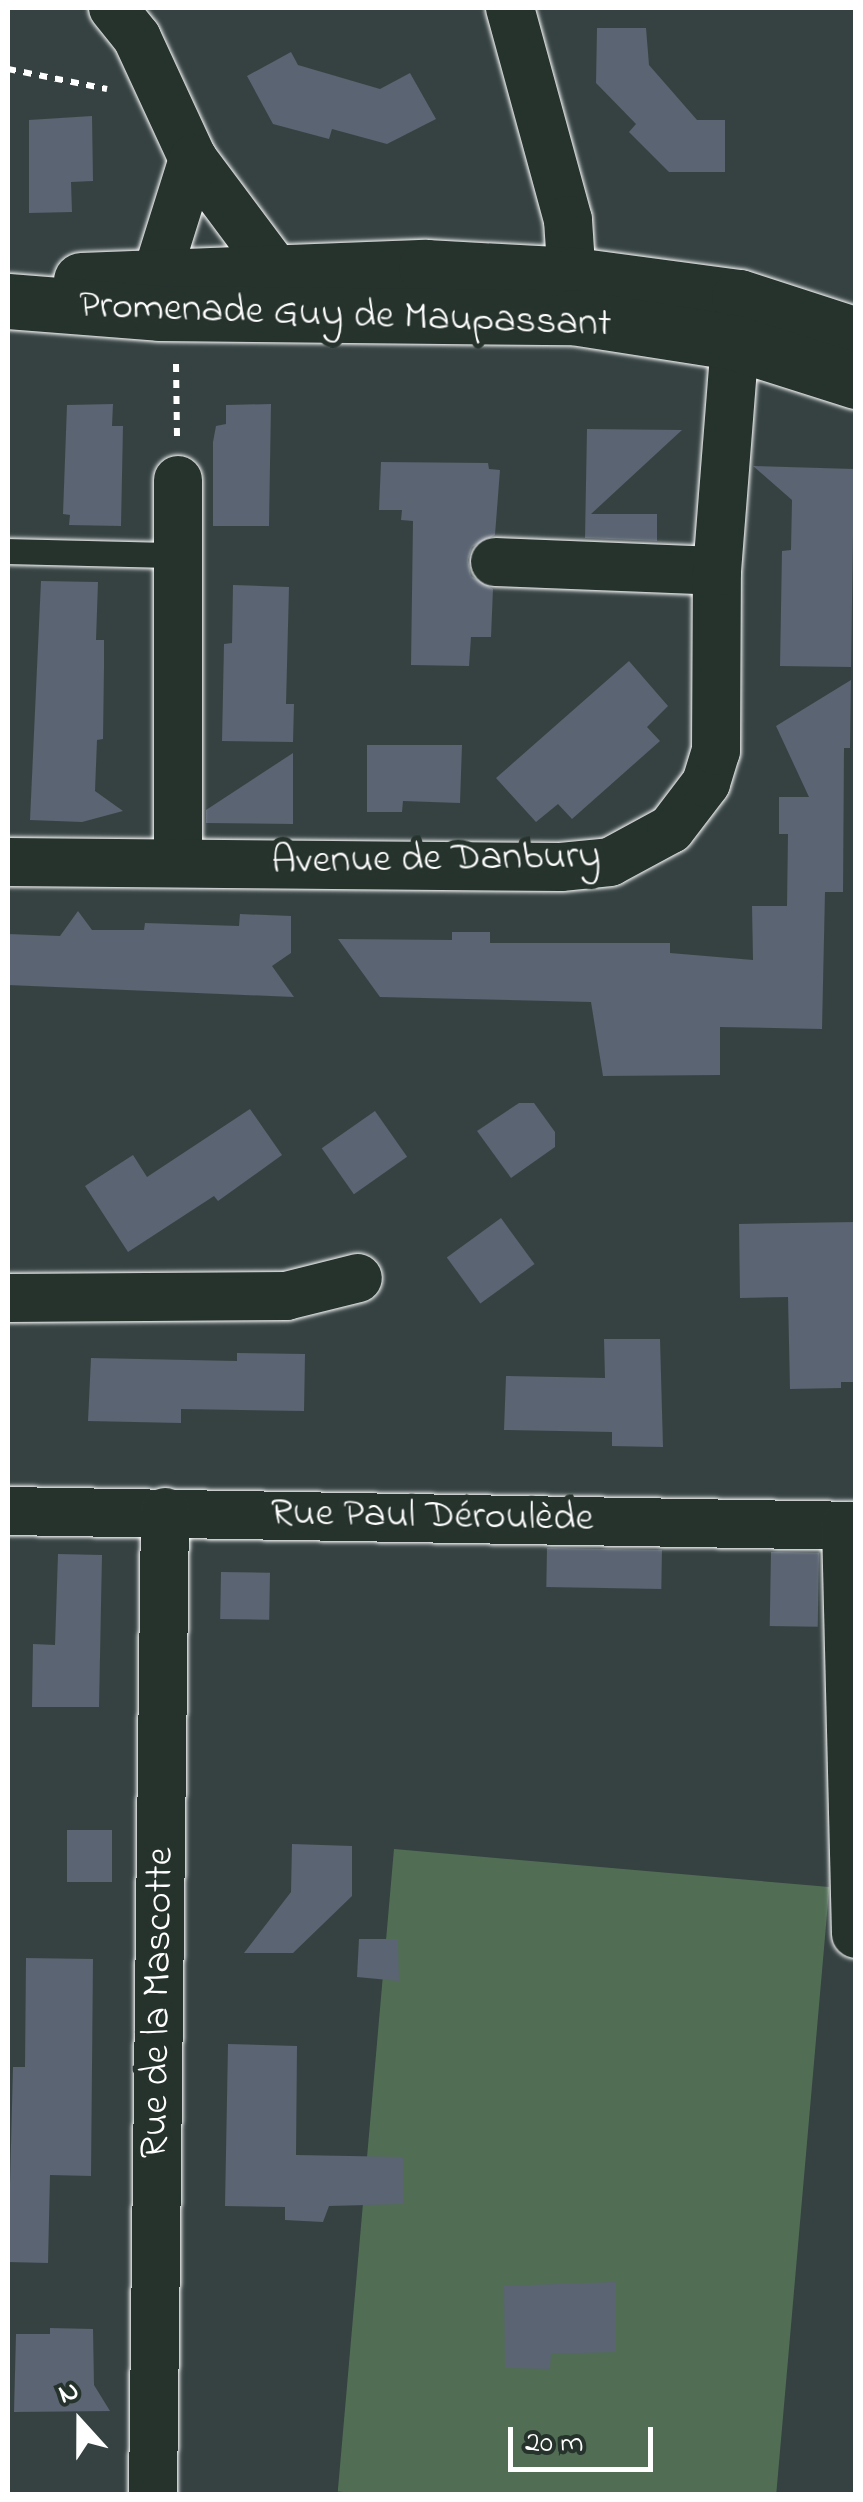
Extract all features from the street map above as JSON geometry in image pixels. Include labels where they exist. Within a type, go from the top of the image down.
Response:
[{"type":"street","points":[[113,8],[137,38],[193,159],[274,292]]},
{"type":"street","points":[[510,8],[568,220],[574,296]]},
{"type":"street","points":[[163,300],[193,159]]},
{"type":"street","name":"Promenade Guy de Maupassant","points":[[8,301],[163,300],[274,292],[426,267],[574,296],[856,334]]},
{"type":"street","name":"Promenade Guy de Maupassant","points":[[8,286],[163,300]]},
{"type":"street","name":"Promenade Guy de Maupassant","points":[[736,319],[856,381]]},
{"type":"street","name":"Avenue de Danbury","points":[[8,862],[561,867],[610,862],[642,848],[670,829],[706,783],[716,751],[717,571],[736,319]]},
{"type":"street","points":[[178,480],[178,861]]},
{"type":"street","points":[[495,562],[717,571]]},
{"type":"street","points":[[8,1298],[286,1296],[358,1278]]},
{"type":"street","name":"Rue Paul Déroulède","points":[[8,1512],[851,1526]]},
{"type":"street","name":"Rue de la Mascotte","points":[[153,2494],[165,1512]]},
{"type":"street","points":[[851,1526],[856,1934]]},
{"type":"lane","points":[[8,551],[177,554]]},
{"type":"path","points":[[8,68],[88,88],[163,92]]},
{"type":"path","points":[[163,300],[178,480]]},
{"type":"green space","points":[[394,1849],[829,1887],[776,2494],[338,2492]]},
{"type":"building","points":[[597,28],[646,28],[649,65],[697,120],[725,120],[725,172],[669,172],[629,132],[636,124],[596,83]]},
{"type":"building","points":[[291,52],[298,65],[380,89],[410,73],[436,119],[387,144],[332,129],[329,139],[273,124],[247,76]]},
{"type":"building","points":[[92,116],[93,181],[71,182],[72,212],[29,213],[29,120]]},
{"type":"building","points":[[113,404],[112,426],[123,426],[121,526],[69,525],[70,515],[63,514],[67,405]]},
{"type":"building","points":[[271,404],[269,526],[213,526],[216,426],[226,424],[226,405]]},
{"type":"building","points":[[587,429],[682,430],[591,514],[657,514],[657,541],[585,538]]},
{"type":"building","points":[[381,462],[488,463],[489,469],[500,470],[495,535],[472,547],[468,560],[471,576],[493,589],[491,637],[471,637],[469,666],[411,665],[413,521],[401,520],[402,510],[379,510]]},
{"type":"building","points":[[753,466],[854,469],[851,667],[780,666],[782,551],[791,550],[792,500]]},
{"type":"building","points":[[41,581],[98,582],[96,640],[104,640],[103,739],[97,740],[95,791],[123,811],[82,822],[30,820]]},
{"type":"building","points":[[233,585],[289,587],[286,704],[294,704],[293,742],[222,741],[224,644],[232,643]]},
{"type":"building","points":[[629,661],[668,706],[647,727],[660,741],[572,819],[558,804],[536,822],[496,778]]},
{"type":"building","points":[[851,680],[850,748],[844,748],[843,892],[825,892],[822,1029],[720,1027],[720,1075],[603,1076],[591,1002],[380,997],[338,939],[452,940],[452,932],[490,932],[490,943],[670,943],[670,953],[753,960],[752,906],[787,906],[788,834],[779,834],[779,797],[809,797],[776,726]]},
{"type":"building","points":[[367,745],[462,745],[460,803],[403,801],[402,812],[367,812]]},
{"type":"building","points":[[293,753],[293,824],[206,823],[206,810]]},
{"type":"building","points":[[78,911],[92,930],[144,930],[145,923],[239,926],[240,914],[291,916],[291,953],[272,966],[294,997],[8,985],[8,934],[60,936]]},
{"type":"building","points":[[519,1103],[534,1103],[555,1132],[555,1147],[511,1178],[477,1131]]},
{"type":"building","points":[[250,1109],[282,1155],[218,1201],[214,1196],[128,1252],[85,1186],[133,1155],[147,1177]]},
{"type":"building","points":[[375,1111],[407,1157],[354,1194],[322,1148]]},
{"type":"building","points":[[501,1218],[535,1264],[480,1303],[447,1257]]},
{"type":"building","points":[[856,1222],[856,1382],[841,1382],[841,1388],[790,1389],[788,1297],[740,1298],[739,1224]]},
{"type":"building","points":[[604,1339],[660,1339],[663,1447],[612,1446],[612,1432],[504,1430],[506,1376],[605,1378]]},
{"type":"building","points":[[237,1353],[305,1354],[304,1411],[181,1409],[181,1423],[88,1421],[91,1358],[237,1361]]},
{"type":"building","points":[[547,1548],[662,1550],[661,1589],[546,1587]]},
{"type":"building","points":[[771,1552],[819,1553],[818,1627],[770,1626]]},
{"type":"building","points":[[58,1554],[102,1555],[99,1707],[32,1707],[33,1644],[55,1645]]},
{"type":"building","points":[[221,1572],[270,1573],[269,1620],[220,1619]]},
{"type":"building","points":[[67,1830],[112,1830],[112,1882],[67,1882]]},
{"type":"building","points":[[292,1844],[352,1846],[352,1896],[293,1953],[244,1953],[291,1892]]},
{"type":"building","points":[[359,1939],[398,1939],[399,1981],[357,1977]]},
{"type":"building","points":[[26,1958],[93,1959],[91,2176],[50,2175],[48,2263],[8,2262],[13,2067],[25,2067]]},
{"type":"building","points":[[228,2044],[297,2046],[296,2155],[403,2157],[404,2204],[329,2206],[323,2222],[285,2220],[285,2207],[225,2206]]},
{"type":"building","points":[[616,2282],[616,2352],[551,2354],[550,2369],[505,2368],[504,2286]]},
{"type":"building","points":[[50,2328],[93,2329],[94,2385],[110,2411],[14,2412],[16,2334],[50,2334]]}]
